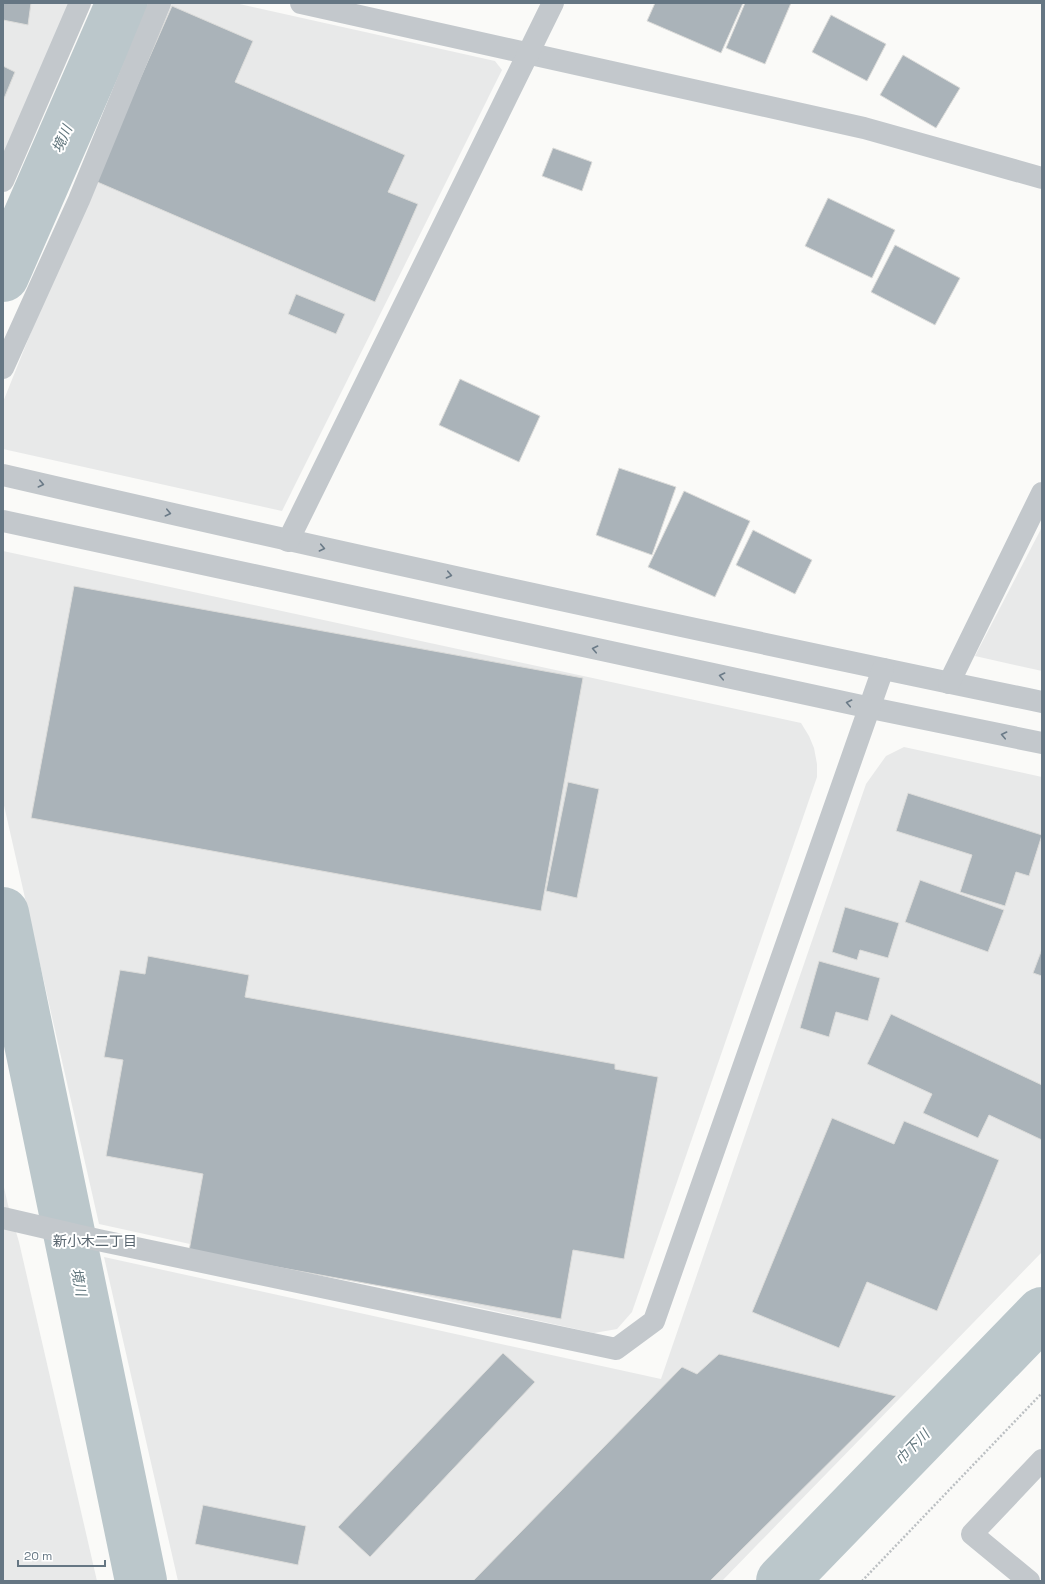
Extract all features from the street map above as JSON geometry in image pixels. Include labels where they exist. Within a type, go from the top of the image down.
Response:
[{"type":"street","points":[[3,181],[80,3]]},
{"type":"street","points":[[3,368],[79,200],[160,3]]},
{"type":"street","points":[[301,3],[864,128],[1042,178]]},
{"type":"street","points":[[288,541],[553,3]]},
{"type":"street","points":[[3,475],[288,541],[1042,702]]},
{"type":"street","points":[[949,683],[1042,493]]},
{"type":"street","points":[[3,520],[871,708],[1042,743]]},
{"type":"street","points":[[13,1221],[616,1349],[654,1321],[871,708],[883,669]]},
{"type":"street","points":[[1030,1581],[972,1534],[1042,1460]]},
{"type":"path","points":[[862,1581],[1042,1393]]},
{"type":"shaded area","points":[[3,3],[70,3],[3,159]]},
{"type":"shaded area","points":[[168,3],[235,3],[495,61],[502,70],[282,511],[3,449],[3,402],[90,185]]},
{"type":"shaded area","points":[[1042,527],[1042,671],[975,656]]},
{"type":"shaded area","points":[[3,551],[801,723],[814,748],[817,764],[817,777],[632,1312],[617,1329],[594,1333],[99,1224],[3,801]]},
{"type":"shaded area","points":[[904,747],[1042,777],[1042,1252],[722,1581],[178,1581],[104,1257],[661,1379],[866,784],[886,756]]},
{"type":"shaded area","points":[[3,1183],[19,1242],[97,1581],[3,1581]]},
{"type":"building","points":[[3,3],[31,3],[28,25],[3,20]]},
{"type":"building","points":[[655,3],[743,3],[721,53],[647,21]]},
{"type":"building","points":[[745,3],[791,3],[765,64],[726,48]]},
{"type":"building","points":[[172,6],[253,41],[235,82],[405,155],[388,192],[418,204],[375,302],[95,181]]},
{"type":"building","points":[[831,15],[886,44],[867,81],[812,52]]},
{"type":"building","points":[[903,55],[960,88],[936,128],[880,95]]},
{"type":"building","points":[[3,66],[15,72],[3,101]]},
{"type":"building","points":[[553,148],[592,162],[582,191],[542,176]]},
{"type":"building","points":[[828,198],[895,230],[872,278],[805,246]]},
{"type":"building","points":[[895,245],[960,278],[935,325],[871,292]]},
{"type":"building","points":[[296,294],[345,314],[336,334],[288,314]]},
{"type":"building","points":[[460,379],[540,416],[519,462],[439,425]]},
{"type":"building","points":[[619,468],[676,487],[652,555],[596,535]]},
{"type":"building","points":[[684,491],[750,521],[715,597],[648,567]]},
{"type":"building","points":[[753,530],[812,560],[795,594],[736,565]]},
{"type":"building","points":[[74,586],[583,678],[541,911],[31,818]]},
{"type":"building","points":[[568,782],[599,789],[577,898],[546,891]]},
{"type":"building","points":[[908,793],[1042,835],[1029,876],[1016,872],[1005,906],[960,892],[972,855],[896,831]]},
{"type":"building","points":[[920,880],[1004,910],[988,952],[905,922]]},
{"type":"building","points":[[845,907],[899,923],[888,958],[860,950],[857,960],[832,952]]},
{"type":"building","points":[[1042,949],[1042,976],[1033,973]]},
{"type":"building","points":[[148,956],[249,975],[245,997],[615,1064],[615,1069],[658,1077],[624,1259],[573,1250],[561,1319],[189,1251],[203,1174],[106,1156],[123,1060],[104,1057],[120,970],[145,974]]},
{"type":"building","points":[[819,961],[880,978],[868,1021],[836,1012],[829,1037],[800,1028]]},
{"type":"building","points":[[891,1014],[1042,1085],[1042,1140],[989,1115],[978,1138],[923,1113],[932,1094],[867,1064]]},
{"type":"building","points":[[832,1118],[894,1144],[904,1121],[999,1160],[937,1311],[867,1282],[839,1348],[752,1312]]},
{"type":"building","points":[[503,1353],[535,1382],[370,1557],[338,1527]]},
{"type":"building","points":[[719,1354],[896,1396],[710,1581],[473,1581],[682,1367],[697,1374]]},
{"type":"building","points":[[203,1505],[306,1526],[298,1565],[195,1544]]},
{"type":"waterway","name":"境川","points":[[3,276],[122,3]]},
{"type":"waterway","name":"境川","points":[[3,913],[141,1581]]},
{"type":"waterway","name":"巾下川","points":[[782,1581],[1042,1313]]},
{"type":"district","name":"新小木二丁目","points":[[95,1241]]}]
